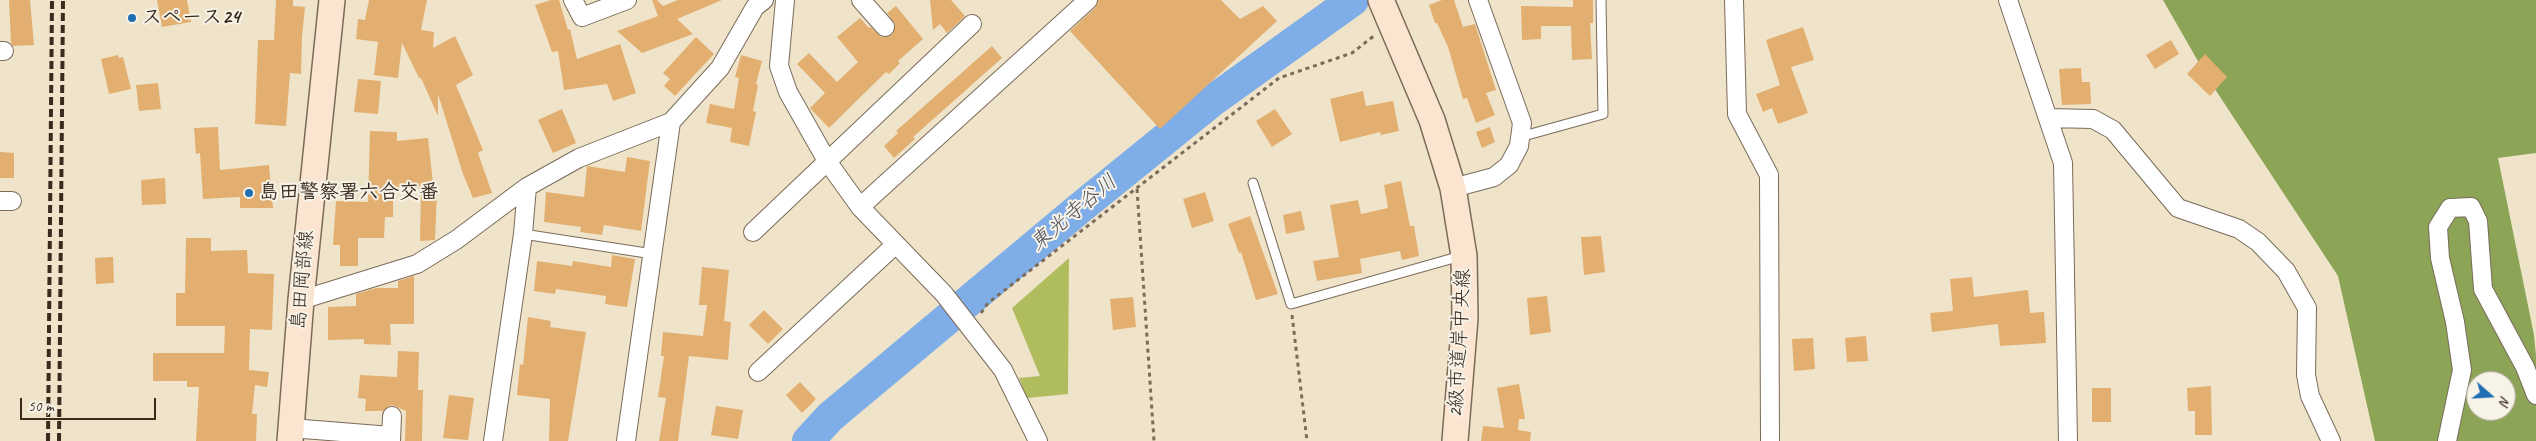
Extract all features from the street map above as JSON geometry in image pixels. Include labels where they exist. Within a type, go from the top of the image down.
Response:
[{"type":"street","name":"島田岡部線","points":[[290,434],[301,300],[332,0]]},
{"type":"street","points":[[573,0],[582,17],[627,0]]},
{"type":"street","points":[[786,0],[779,66],[788,92],[827,161],[860,207],[944,294],[1003,370],[1038,441]]},
{"type":"street","points":[[861,0],[885,27]]},
{"type":"street","points":[[860,207],[1088,0]]},
{"type":"street","points":[[1453,188],[1494,177],[1509,166],[1519,146],[1522,123],[1478,0]]},
{"type":"street","points":[[1734,0],[1736,114],[1769,175],[1770,441]]},
{"type":"street","points":[[2008,0],[2063,163],[2068,441]]},
{"type":"street","points":[[301,300],[417,264],[456,240],[527,187],[579,158],[671,122],[720,68],[756,2]]},
{"type":"street","name":"2級市道岸中央線","points":[[1387,13],[1432,120],[1453,188],[1464,256],[1465,318],[1455,441]]},
{"type":"street","points":[[753,232],[972,24]]},
{"type":"street","points":[[2048,118],[2093,119],[2113,130],[2178,208],[2239,229],[2258,242],[2286,271],[2307,308],[2307,382],[2310,396],[2331,441]]},
{"type":"street","points":[[626,441],[671,122]]},
{"type":"street","points":[[493,441],[523,234],[527,187]]},
{"type":"street","points":[[2447,441],[2462,370],[2455,322],[2440,258],[2438,227],[2450,208],[2471,206],[2478,221],[2483,289],[2525,366],[2536,394]]},
{"type":"street","points":[[758,372],[896,244]]},
{"type":"street","points":[[290,434],[391,438],[392,416]]},
{"type":"lane","points":[[1520,137],[1603,114],[1601,0]]},
{"type":"lane","points":[[1253,183],[1291,304],[1464,256]]},
{"type":"lane","points":[[523,234],[653,254]]},
{"type":"path","points":[[970,327],[988,303],[1279,78],[1352,53],[1387,13]]},
{"type":"path","points":[[1137,188],[1154,441]]},
{"type":"path","points":[[1291,304],[1307,441]]},
{"type":"green space","points":[[2163,0],[2536,0],[2536,153],[2498,158],[2534,335],[2536,356],[2536,441],[2375,441],[2338,276],[2207,77]]},
{"type":"green space","points":[[1069,258],[1068,394],[1027,398],[1019,378],[1040,376],[1012,308]]},
{"type":"building","points":[[9,0],[30,0],[34,45],[13,46],[11,43]]},
{"type":"building","points":[[157,0],[187,0],[191,22],[162,27]]},
{"type":"building","points":[[276,0],[293,0],[293,6],[305,7],[301,74],[290,73],[286,126],[255,124],[258,40],[274,40]]},
{"type":"building","points":[[369,0],[427,0],[421,30],[434,32],[433,48],[455,36],[473,75],[456,85],[483,150],[478,153],[492,193],[473,198],[463,174],[438,94],[438,116],[421,78],[419,78],[402,43],[398,78],[374,75],[378,42],[356,39],[358,19],[365,20]]},
{"type":"building","points":[[551,0],[559,0],[568,30],[570,29],[577,59],[620,44],[636,93],[613,101],[607,84],[564,90],[558,51],[552,52],[535,5]]},
{"type":"building","points":[[652,0],[657,0],[663,6],[678,0],[722,0],[677,19],[693,34],[642,53],[617,31],[658,16]]},
{"type":"building","points":[[930,0],[951,0],[965,16],[947,33],[940,24],[933,30]]},
{"type":"building","points":[[1098,0],[1221,0],[1240,19],[1263,6],[1277,21],[1160,129],[1070,31],[1095,8]]},
{"type":"building","points":[[1442,0],[1454,0],[1463,27],[1475,24],[1496,90],[1486,93],[1495,115],[1476,123],[1467,98],[1463,99],[1448,47],[1437,23],[1435,23],[1429,5]]},
{"type":"building","points":[[1573,0],[1593,0],[1593,23],[1590,23],[1592,59],[1572,60],[1571,26],[1541,26],[1541,39],[1522,40],[1521,6],[1573,7]]},
{"type":"building","points":[[896,6],[923,39],[898,61],[900,63],[889,74],[886,72],[829,128],[810,108],[825,93],[797,64],[809,53],[837,82],[858,62],[837,37],[860,18],[881,37],[892,35],[895,24],[887,13]]},
{"type":"building","points":[[1803,27],[1814,60],[1791,67],[1808,113],[1778,124],[1772,108],[1763,112],[1756,94],[1780,85],[1766,40]]},
{"type":"building","points":[[696,37],[714,54],[675,96],[664,86],[670,79],[663,73]]},
{"type":"building","points":[[2171,40],[2179,54],[2155,69],[2146,55]]},
{"type":"building","points":[[992,46],[1002,58],[913,137],[915,139],[894,158],[884,146],[898,133],[896,131]]},
{"type":"building","points":[[2205,54],[2227,77],[2210,96],[2187,74]]},
{"type":"building","points":[[118,55],[119,58],[123,57],[131,89],[109,94],[101,59]]},
{"type":"building","points":[[741,55],[762,61],[756,84],[758,85],[753,111],[756,112],[749,146],[730,142],[732,128],[706,123],[710,104],[734,109],[739,78],[735,77]]},
{"type":"building","points":[[2081,68],[2082,82],[2090,82],[2091,104],[2062,105],[2059,69]]},
{"type":"building","points":[[358,79],[381,81],[378,114],[354,112]]},
{"type":"building","points":[[158,83],[161,109],[139,111],[136,85]]},
{"type":"building","points":[[1363,91],[1366,106],[1393,101],[1399,131],[1381,135],[1380,132],[1340,142],[1330,99]]},
{"type":"building","points":[[562,109],[576,143],[553,153],[538,120]]},
{"type":"building","points":[[1275,109],[1292,134],[1272,147],[1256,121]]},
{"type":"building","points":[[218,127],[220,170],[269,165],[273,208],[240,208],[240,197],[203,199],[200,153],[196,154],[194,128]]},
{"type":"building","points":[[1490,127],[1495,142],[1482,148],[1476,132]]},
{"type":"building","points":[[370,131],[397,132],[397,141],[428,138],[434,192],[437,192],[435,240],[420,241],[421,188],[393,187],[393,217],[385,217],[384,238],[358,238],[358,266],[340,266],[340,245],[333,245],[336,201],[368,202]]},
{"type":"building","points":[[0,152],[14,153],[14,178],[0,178]]},
{"type":"building","points":[[627,157],[650,161],[641,231],[604,225],[602,235],[580,232],[581,227],[544,222],[546,192],[584,197],[587,166],[625,172]]},
{"type":"building","points":[[165,178],[166,204],[142,205],[141,180]]},
{"type":"building","points":[[1401,181],[1410,226],[1414,226],[1419,256],[1402,260],[1400,251],[1360,259],[1362,273],[1317,281],[1313,261],[1339,257],[1330,205],[1358,200],[1361,214],[1388,208],[1384,185]]},
{"type":"building","points":[[1205,192],[1214,221],[1192,228],[1183,199]]},
{"type":"building","points":[[1301,211],[1305,230],[1286,234],[1283,215]]},
{"type":"building","points":[[1250,216],[1278,294],[1256,300],[1241,252],[1239,253],[1228,224]]},
{"type":"building","points":[[1601,236],[1605,272],[1584,275],[1581,237]]},
{"type":"building","points":[[186,238],[211,238],[211,251],[247,250],[248,273],[274,274],[272,330],[250,329],[249,370],[269,372],[267,387],[255,385],[252,414],[257,414],[256,441],[196,441],[199,387],[187,387],[187,381],[153,381],[153,353],[224,353],[225,326],[176,326],[176,293],[185,293]]},
{"type":"building","points":[[612,255],[635,259],[627,307],[605,304],[606,296],[556,289],[555,294],[534,291],[537,261],[572,266],[573,261],[611,267]]},
{"type":"building","points":[[113,257],[114,283],[96,284],[95,258]]},
{"type":"building","points":[[702,267],[729,270],[724,321],[731,322],[728,360],[689,356],[678,441],[659,441],[666,398],[658,397],[664,356],[661,356],[663,332],[703,336],[707,305],[699,305]]},
{"type":"building","points":[[414,276],[414,324],[390,324],[391,345],[364,344],[364,339],[328,340],[328,307],[356,306],[356,294],[376,288],[398,288],[398,281]]},
{"type":"building","points":[[1972,277],[1974,297],[2028,290],[2030,313],[2044,312],[2046,343],[2000,346],[1998,324],[1932,332],[1930,313],[1953,311],[1950,279]]},
{"type":"building","points":[[1547,296],[1551,332],[1530,335],[1527,298]]},
{"type":"building","points":[[1133,297],[1136,327],[1113,330],[1110,299]]},
{"type":"building","points":[[764,310],[783,329],[768,344],[749,325]]},
{"type":"building","points":[[528,317],[551,321],[550,327],[586,332],[568,441],[549,441],[550,399],[517,395],[520,364],[523,365]]},
{"type":"building","points":[[1866,336],[1868,361],[1847,362],[1845,338]]},
{"type":"building","points":[[1813,338],[1815,369],[1794,371],[1792,339]]},
{"type":"building","points":[[398,351],[419,352],[418,390],[423,390],[422,441],[405,441],[406,411],[392,405],[383,411],[365,411],[366,399],[358,398],[360,375],[397,377]]},
{"type":"building","points":[[800,382],[816,399],[802,413],[786,395]]},
{"type":"building","points":[[1519,384],[1525,419],[1519,419],[1518,430],[1531,432],[1530,441],[1481,441],[1483,426],[1504,428],[1497,388]]},
{"type":"building","points":[[2211,386],[2212,435],[2195,435],[2195,411],[2188,411],[2187,388]]},
{"type":"building","points":[[2092,388],[2111,388],[2111,422],[2092,422]]},
{"type":"building","points":[[449,395],[474,398],[468,440],[443,438]]},
{"type":"building","points":[[716,406],[743,410],[738,439],[711,435]]},
{"type":"waterway","name":"東光寺谷川","points":[[808,441],[830,417],[1080,208],[1212,101],[1353,0]]},
{"type":"railway","points":[[48,441],[52,0]]},
{"type":"railway","points":[[59,441],[63,0]]},
{"type":"place","name":"スペース24","points":[[132,18]]},
{"type":"place","name":"島田警察署六合交番","points":[[249,193]]}]
